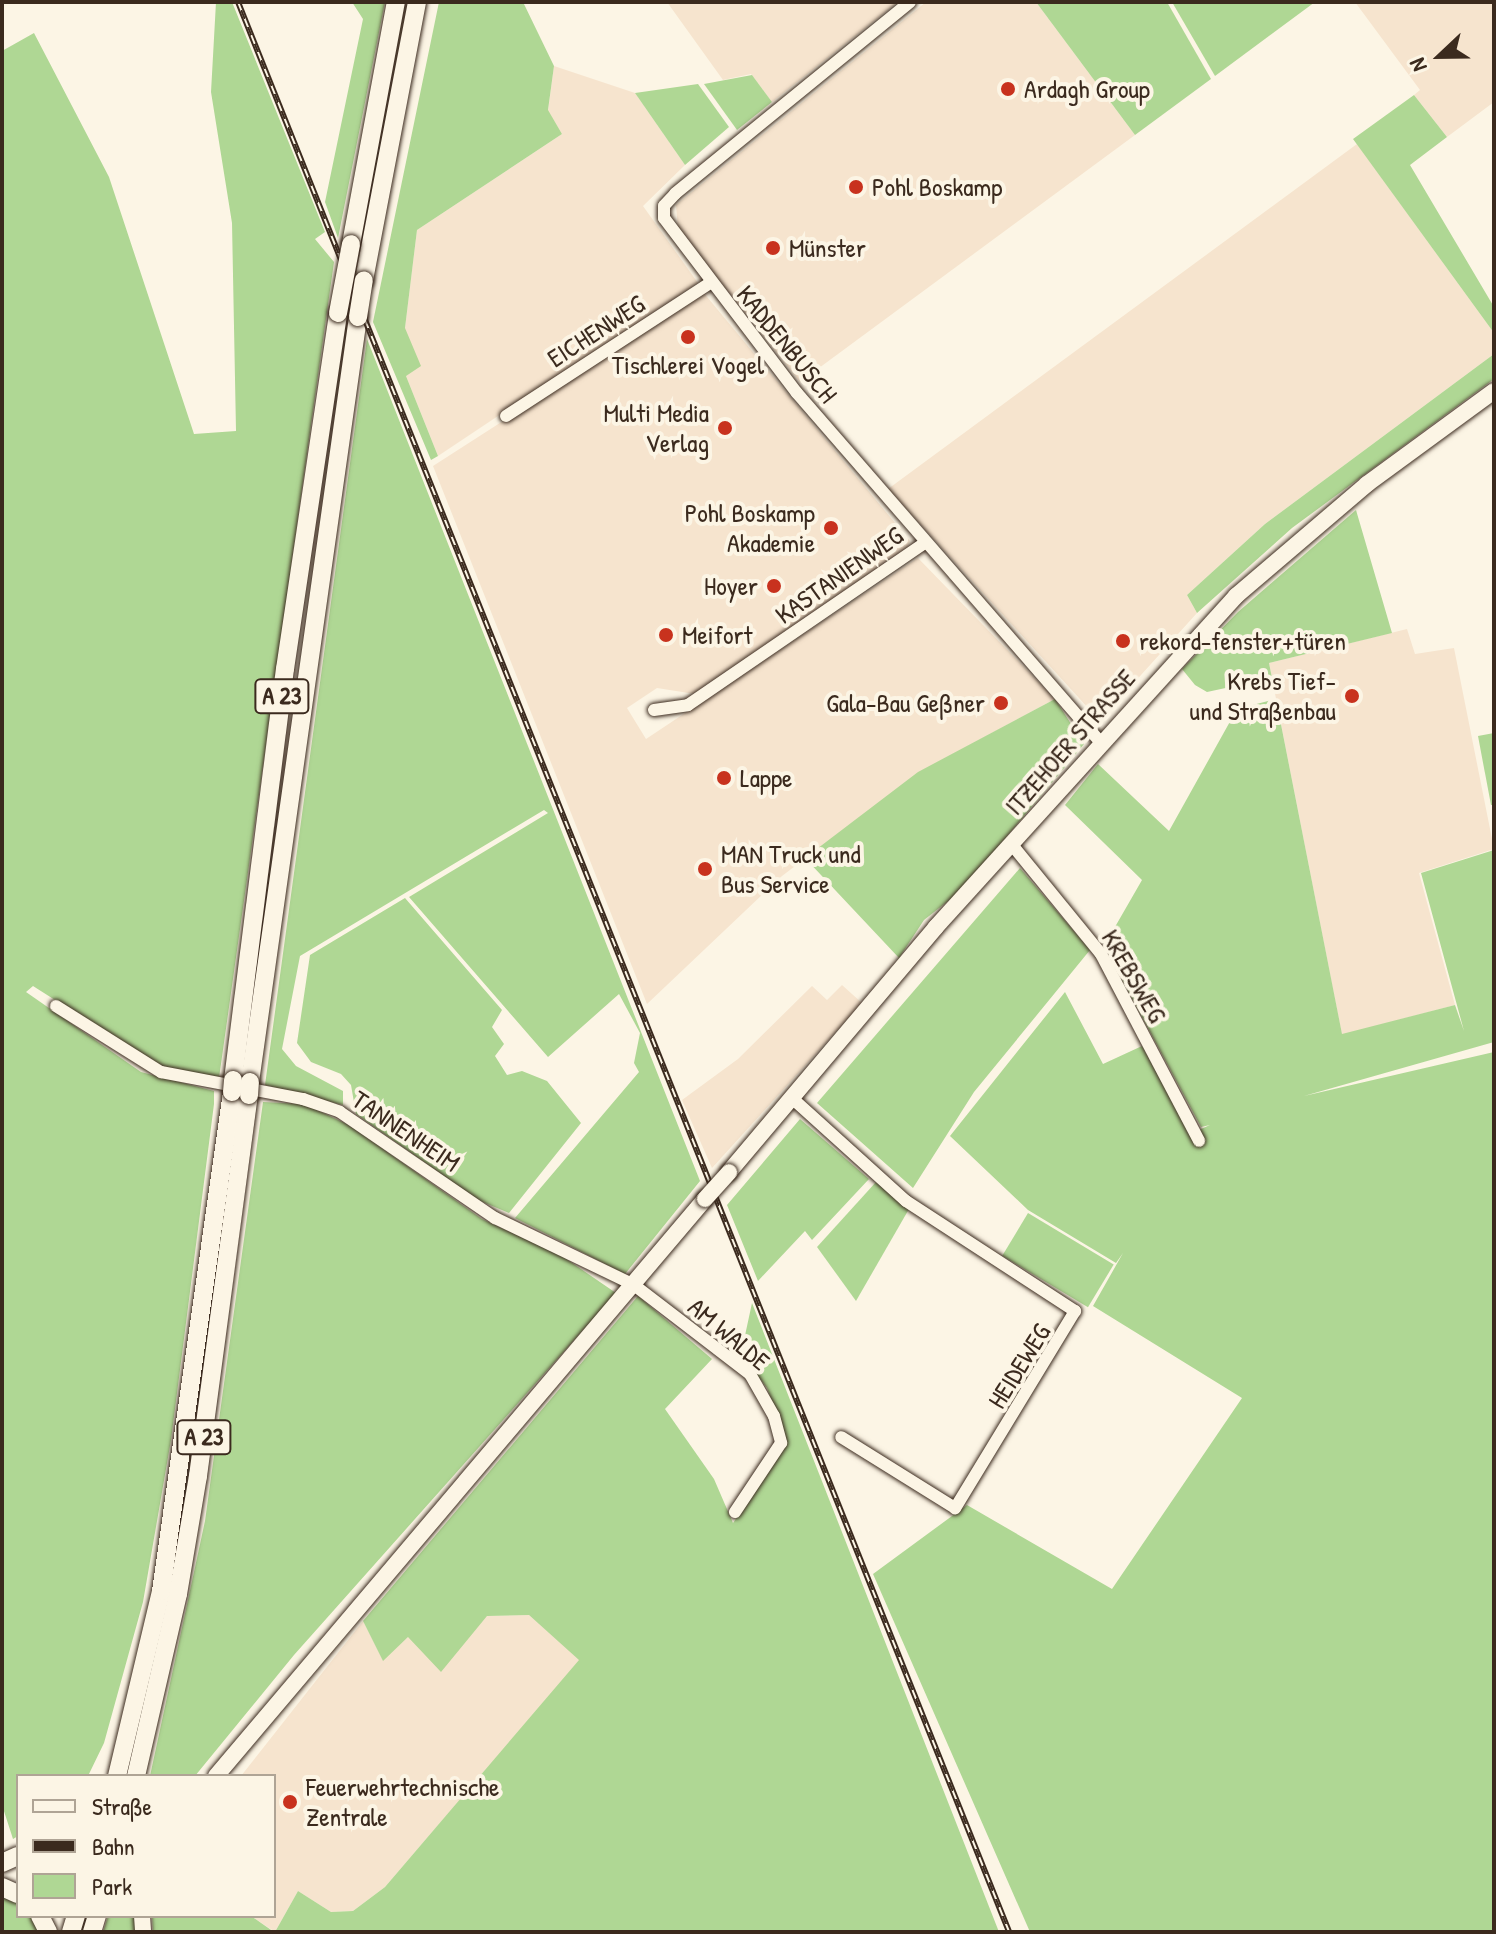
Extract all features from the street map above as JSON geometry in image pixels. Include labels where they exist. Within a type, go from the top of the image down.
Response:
[{"type":"highway","name":"A 23","points":[[136,1774],[196,1491],[285,669],[338,313],[396,2]]},
{"type":"highway","name":"A 23","points":[[118,1774],[131,1724],[181,1473],[358,317],[417,2]]},
{"type":"highway","points":[[105,1774],[131,1724]]},
{"type":"main road","name":"ITZEHOER STRASSE","points":[[218,1774],[936,927],[1013,846],[1166,667],[1300,537],[1494,391]]},
{"type":"street","name":"KADDENBUSCH","points":[[910,2],[667,201],[664,218],[710,283],[925,543],[1100,742]]},
{"type":"street","name":"EICHENWEG","points":[[506,416],[710,283]]},
{"type":"street","name":"KASTANIENWEG","points":[[654,710],[688,705],[925,543]]},
{"type":"street","name":"KREBSWEG","points":[[1013,846],[1101,954],[1199,1141]]},
{"type":"street","name":"TANNENHEIM","points":[[56,1006],[161,1072],[303,1099],[340,1112],[495,1218],[634,1285]]},
{"type":"street","name":"HEIDEWEG","points":[[793,1099],[906,1201],[1075,1311],[955,1508],[841,1437]]},
{"type":"street","name":"AM WALDE","points":[[634,1285],[750,1374],[774,1416],[781,1443],[735,1512]]},
{"type":"shaded area","points":[[667,2],[898,2],[772,102],[751,74],[723,80]]},
{"type":"shaded area","points":[[926,2],[1036,2],[1135,135],[800,382],[678,229],[676,205]]},
{"type":"shaded area","points":[[1355,2],[1494,2],[1494,102],[1447,137],[1414,95],[1420,90]]},
{"type":"shaded area","points":[[554,66],[635,93],[685,165],[643,206],[698,283],[438,456],[406,376],[405,328],[417,230],[562,134],[548,111]]},
{"type":"shaded area","points":[[1357,144],[1494,333],[1494,354],[1265,524],[1187,595],[1197,613],[1113,706],[1089,709],[888,489]]},
{"type":"shaded area","points":[[703,292],[910,541],[907,550],[695,694],[657,688],[627,708],[646,739],[918,558],[1055,699],[918,773],[782,876],[647,1004],[433,466]]},
{"type":"shaded area","points":[[1407,629],[1415,654],[1454,648],[1494,849],[1419,873],[1455,1005],[1342,1035],[1269,663]]},
{"type":"shaded area","points":[[842,985],[862,1003],[712,1168],[682,1100],[738,1059],[812,986],[827,1000]]},
{"type":"shaded area","points":[[529,1615],[580,1660],[385,1887],[353,1911],[331,1912],[298,1891],[275,1932],[254,1918],[276,1918],[276,1774],[243,1774],[363,1621],[383,1660],[408,1637],[487,1616]]},
{"type":"green space","points":[[216,2],[232,2],[325,232],[315,239],[334,262],[219,1078],[162,1068],[33,986],[26,992],[141,1072],[214,1091],[214,1104],[171,1440],[143,1602],[104,1743],[89,1774],[16,1774],[16,1837],[13,1839],[2,1805],[2,51],[34,33],[109,177],[194,434],[236,431],[232,223],[211,92]]},
{"type":"green space","points":[[352,2],[385,2],[338,238],[325,202],[363,19]]},
{"type":"green space","points":[[439,2],[523,2],[554,66],[548,110],[562,134],[417,230],[405,328],[421,366],[406,376],[438,456],[431,460],[373,322]]},
{"type":"green space","points":[[1036,2],[1167,2],[1211,79],[1135,135]]},
{"type":"green space","points":[[1172,2],[1315,2],[1215,76]]},
{"type":"green space","points":[[752,75],[772,102],[737,130],[704,84]]},
{"type":"green space","points":[[698,84],[729,127],[685,165],[635,93]]},
{"type":"green space","points":[[1414,95],[1447,137],[1410,165],[1494,307],[1494,333],[1353,139]]},
{"type":"green space","points":[[367,339],[700,1181],[625,1274],[515,1218],[639,1072],[634,1063],[640,1033],[619,994],[548,1057],[409,897],[548,813],[544,810],[300,956],[282,1049],[296,1066],[343,1091],[343,1105],[265,1085]]},
{"type":"green space","points":[[1494,354],[1494,379],[1292,528],[1197,613],[1187,595],[1265,524]]},
{"type":"green space","points":[[1356,510],[1392,633],[1269,663],[1272,678],[1207,692],[1195,685],[1182,669],[1238,612]]},
{"type":"green space","points":[[1055,699],[1084,744],[962,890],[924,920],[899,958],[805,858],[918,772]]},
{"type":"green space","points":[[1276,699],[1342,1034],[1455,1005],[1464,1031],[1421,873],[1494,850],[1494,1042],[1304,1096],[1494,1052],[1494,1932],[1030,1932],[873,1574],[967,1505],[1112,1589],[1242,1398],[1093,1306],[1123,1253],[1116,1263],[1028,1210],[950,1136],[1065,992],[1103,1064],[1142,1046],[1194,1141],[1201,1129],[1210,1125],[1201,1127],[1104,946],[1142,880],[1065,805],[1098,764],[1169,831],[1237,709]]},
{"type":"green space","points":[[1494,733],[1494,805],[1491,805],[1478,736]]},
{"type":"green space","points":[[1020,868],[1090,950],[974,1092],[913,1188],[817,1103]]},
{"type":"green space","points":[[405,898],[502,1010],[492,1027],[504,1044],[495,1056],[507,1075],[522,1071],[547,1081],[581,1123],[509,1213],[478,1200],[356,1114],[351,1085],[341,1074],[311,1062],[297,1043],[310,955]]},
{"type":"green space","points":[[263,1102],[304,1104],[349,1125],[482,1219],[562,1256],[616,1293],[294,1655],[197,1774],[150,1774],[205,1521]]},
{"type":"green space","points":[[800,1119],[869,1179],[812,1240],[805,1231],[758,1281],[727,1205]]},
{"type":"green space","points":[[876,1182],[909,1209],[856,1301],[817,1247]]},
{"type":"green space","points":[[1028,1213],[1114,1265],[1088,1307],[1002,1256]]},
{"type":"green space","points":[[638,1296],[712,1359],[665,1409],[714,1479],[733,1523],[787,1443],[767,1388],[741,1354],[752,1303],[999,1932],[275,1932],[298,1891],[331,1912],[353,1911],[385,1887],[579,1660],[529,1615],[487,1616],[441,1672],[408,1637],[383,1661],[363,1621]]},
{"type":"green space","points":[[2,1891],[16,1898],[16,1918],[35,1918],[44,1932],[2,1932]]},
{"type":"green space","points":[[107,1918],[136,1918],[136,1932],[103,1932]]},
{"type":"green space","points":[[152,1918],[254,1918],[274,1932],[153,1932]]},
{"type":"railway","points":[[238,2],[1009,1932]]},
{"type":"place","name":"Ardagh Group","points":[[1008,89]]},
{"type":"place","name":"Pohl Boskamp","points":[[856,187]]},
{"type":"place","name":"Münster","points":[[773,248]]},
{"type":"place","name":"Tischlerei Vogel","points":[[688,337]]},
{"type":"place","name":"Multi Media Verlag","points":[[725,428]]},
{"type":"place","name":"Pohl Boskamp Akademie","points":[[831,528]]},
{"type":"place","name":"Hoyer","points":[[774,586]]},
{"type":"place","name":"Meifort","points":[[666,635]]},
{"type":"place","name":"rekord-fenster+türen","points":[[1123,641]]},
{"type":"place","name":"Krebs Tief- und Straßenbau","points":[[1352,696]]},
{"type":"place","name":"Gala-Bau Geßner","points":[[1001,703]]},
{"type":"place","name":"Lappe","points":[[724,778]]},
{"type":"place","name":"MAN Truck und Bus Service","points":[[705,869]]},
{"type":"place","name":"Feuerwehrtechnische Zentrale","points":[[290,1802]]}]
